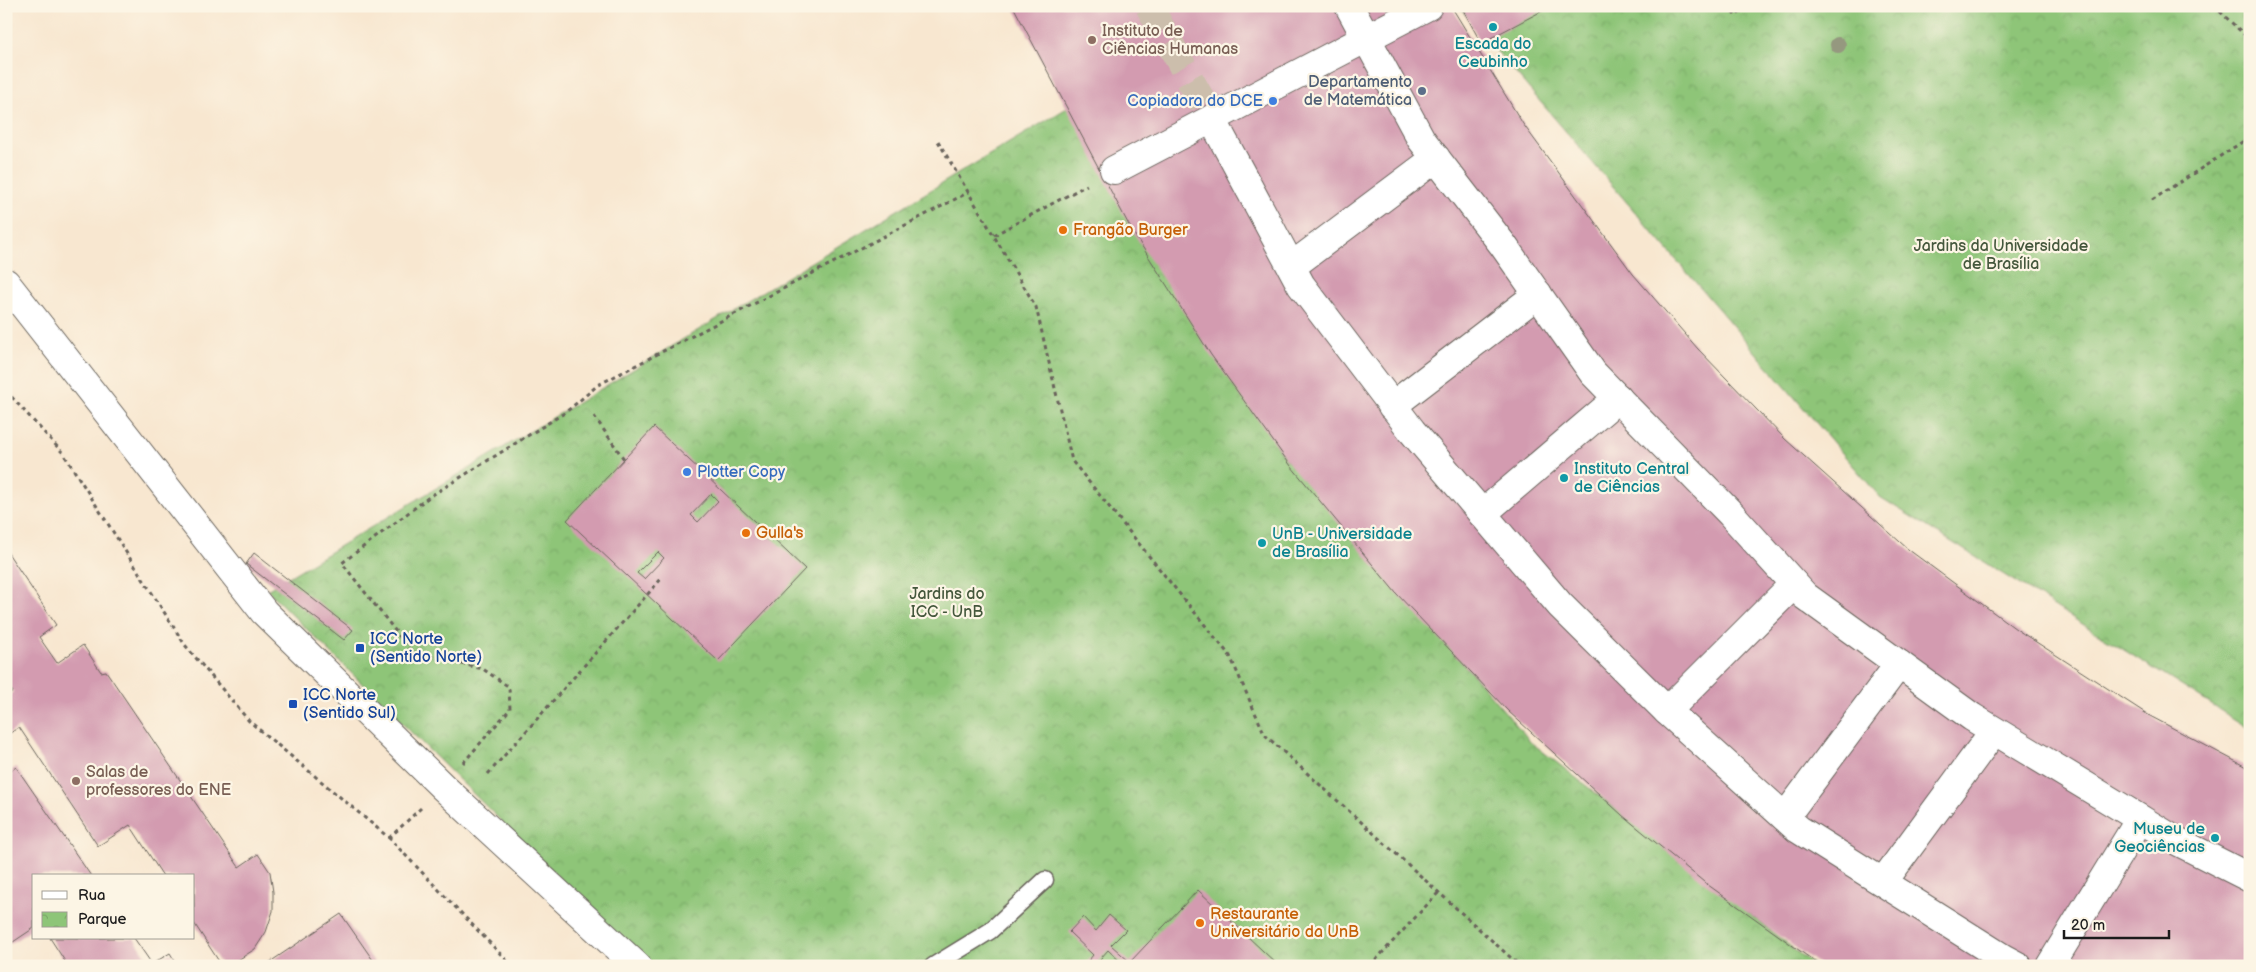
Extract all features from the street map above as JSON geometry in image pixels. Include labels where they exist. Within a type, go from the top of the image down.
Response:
[{"type":"street","points":[[1349,6],[1421,139],[1538,294],[1593,373],[1731,514],[1805,596],[1994,731],[2175,840],[2250,878]]},
{"type":"street","points":[[1114,170],[1428,6]]},
{"type":"street","points":[[1212,119],[1301,285],[1392,406],[1560,605],[1667,710],[1798,829],[2018,966]]},
{"type":"street","points":[[1292,266],[1436,158]]},
{"type":"street","points":[[6,283],[264,612],[444,787],[638,966]]},
{"type":"street","points":[[1392,406],[1538,294]]},
{"type":"street","points":[[1482,514],[1618,398]]},
{"type":"street","points":[[1667,710],[1794,584]]},
{"type":"street","points":[[1785,817],[1899,664]]},
{"type":"street","points":[[1883,882],[1994,731]]},
{"type":"street","points":[[2050,966],[2140,819]]},
{"type":"lane","points":[[934,966],[990,931],[1045,880]]},
{"type":"path","points":[[1727,6],[1736,16],[1746,6]]},
{"type":"path","points":[[2214,6],[2250,40]]},
{"type":"path","points":[[2152,200],[2250,137]]},
{"type":"path","points":[[938,141],[1036,307],[1072,461],[1230,656],[1266,735],[1520,966]]},
{"type":"path","points":[[994,235],[1114,170]]},
{"type":"path","points":[[389,838],[444,787],[510,709],[509,687],[483,669],[412,652],[342,563],[429,497],[566,412],[598,385],[969,192]]},
{"type":"path","points":[[6,391],[63,453],[185,645],[243,713],[389,838],[512,966]]},
{"type":"path","points":[[594,416],[626,462]]},
{"type":"path","points":[[488,774],[662,578]]},
{"type":"path","points":[[1370,966],[1439,892]]},
{"type":"green space","name":"Jardins da Universidade de Brasília","points":[[1458,6],[2250,6],[2250,729],[1880,497]]},
{"type":"green space","name":"Jardins do ICC - UnB","points":[[1077,102],[1279,451],[1532,743],[1815,966],[648,966],[267,590]]},
{"type":"building","name":"Instituto Central de Ciências","points":[[1013,6],[1451,6],[1523,124],[1633,274],[1698,349],[1785,439],[1909,550],[2016,629],[2150,716],[2250,769],[2250,966],[1821,966],[1704,882],[1622,815],[1508,711],[1396,593],[1291,466],[1211,355],[1131,229]]},
{"type":"building","name":"Escada do Ceubinho","points":[[1461,6],[1542,6],[1544,10],[1481,43]]},
{"type":"building","points":[[654,427],[805,569],[718,661],[567,520]],"holes":[[[711,494],[718,501],[698,522],[691,515]],[[658,552],[664,558],[644,579],[637,573]]]},
{"type":"building","points":[[6,550],[56,625],[39,637],[57,663],[83,645],[101,672],[106,671],[239,867],[258,854],[270,872],[273,911],[266,932],[255,949],[238,960],[241,966],[222,966],[195,925],[195,874],[162,874],[130,825],[98,846],[19,727],[6,736],[6,697],[13,692],[6,682]]},
{"type":"building","points":[[254,553],[353,630],[344,640],[246,564]]},
{"type":"building","points":[[6,762],[12,770],[16,767],[90,874],[32,874],[32,929],[10,944],[6,939]]},
{"type":"building","name":"Restaurante Universitário da UnB","points":[[1198,890],[1279,966],[1125,966],[1108,950],[1094,966],[1084,966],[1093,955],[1069,932],[1083,917],[1096,931],[1109,915],[1126,930],[1111,945],[1130,962]]},
{"type":"building","points":[[341,914],[377,966],[264,966]]},
{"type":"building","points":[[51,940],[135,940],[152,964],[170,953],[178,966],[68,966]]},
{"type":"tunnel","points":[[1149,6],[1212,119]]},
{"type":"place","name":"Escada do Ceubinho","points":[[1493,27]]},
{"type":"place","name":"Instituto de Ciências Humanas","points":[[1092,40]]},
{"type":"place","name":"Departamento de Matemática","points":[[1422,91]]},
{"type":"place","name":"Copiadora do DCE","points":[[1273,101]]},
{"type":"place","name":"Frangão Burger","points":[[1063,230]]},
{"type":"place","name":"Plotter Copy","points":[[687,472]]},
{"type":"place","name":"Instituto Central de Ciências","points":[[1564,478]]},
{"type":"place","name":"Gulla's","points":[[746,533]]},
{"type":"place","name":"UnB - Universidade de Brasília","points":[[1262,543]]},
{"type":"place","name":"ICC Norte (Sentido Norte)","points":[[360,648]]},
{"type":"place","name":"ICC Norte (Sentido Sul)","points":[[293,704]]},
{"type":"place","name":"Salas de professores do ENE","points":[[76,781]]},
{"type":"place","name":"Museu de Geociências","points":[[2215,838]]},
{"type":"place","name":"Restaurante Universitário da UnB","points":[[1200,923]]}]
